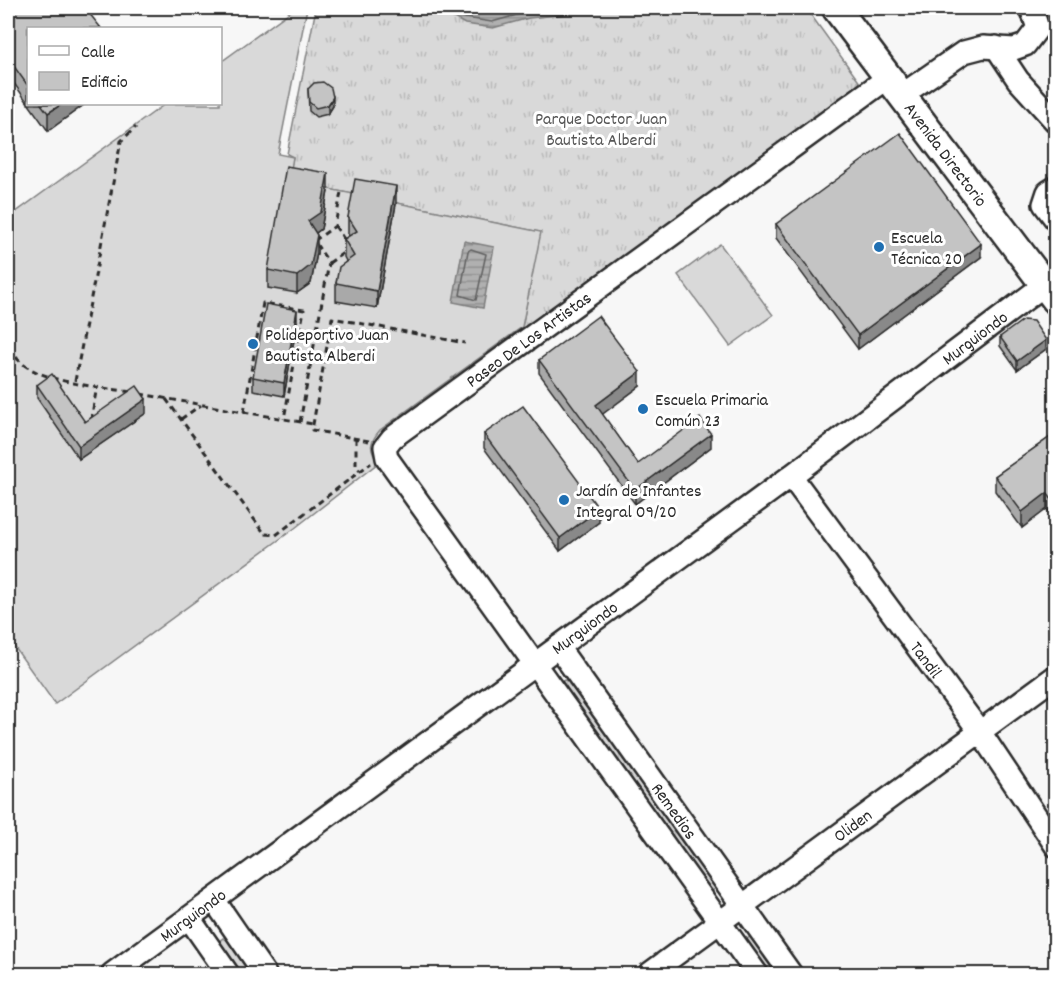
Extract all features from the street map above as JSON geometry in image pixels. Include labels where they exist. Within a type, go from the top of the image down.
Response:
[{"type":"main road","name":"Avenida Directorio","points":[[836,8],[1052,287]]},
{"type":"street","name":"Paseo De Los Artistas","points":[[385,448],[896,86],[972,48],[1014,49],[1025,45],[1038,28],[1036,9]]},
{"type":"street","points":[[996,47],[1018,80],[1056,122]]},
{"type":"street","points":[[1056,187],[1048,192],[1044,204],[1056,220]]},
{"type":"street","name":"Murguiondo","points":[[112,975],[1052,287]]},
{"type":"street","points":[[385,448],[533,665]]},
{"type":"street","name":"Tandil","points":[[791,476],[980,732],[1056,846]]},
{"type":"street","name":"Remedios","points":[[558,647],[791,975]]},
{"type":"street","name":"Remedios","points":[[533,665],[757,975]]},
{"type":"street","name":"Oliden","points":[[649,975],[741,905],[1056,676]]},
{"type":"street","points":[[214,900],[265,975]]},
{"type":"street","points":[[189,918],[228,975]]},
{"type":"path","points":[[75,382],[121,141],[136,127]]},
{"type":"path","points":[[300,422],[329,263],[350,248],[335,226],[341,192]]},
{"type":"path","points":[[329,263],[314,241],[335,226]]},
{"type":"path","points":[[244,412],[263,303],[304,310],[284,419]]},
{"type":"path","points":[[166,399],[265,534],[276,536],[360,471],[385,448],[356,438],[312,430],[332,318],[465,343]]},
{"type":"path","points":[[16,357],[23,367],[75,382],[313,424]]},
{"type":"path","points":[[90,426],[97,386]]},
{"type":"path","points":[[181,419],[201,405]]},
{"type":"path","points":[[356,438],[356,466],[360,471]]},
{"type":"green space","name":"Polideportivo Juan Bautista Alberdi","points":[[295,8],[307,8],[278,154],[293,157],[289,181],[541,232],[522,327],[380,430],[372,446],[378,463],[295,528],[55,704],[8,638],[8,218],[164,105],[222,105],[222,61]]},
{"type":"green space","name":"Parque Doctor Juan Bautista Alberdi","points":[[316,8],[806,8],[860,83],[858,91],[482,363],[475,361],[522,327],[540,232],[288,181],[293,157],[287,154]]},
{"type":"green space","points":[[720,244],[773,315],[730,346],[678,275]]},
{"type":"green space","points":[[564,680],[571,681],[718,886],[710,893],[561,683]]},
{"type":"green space","points":[[751,936],[786,974],[767,974],[747,947],[747,939]]},
{"type":"green space","points":[[223,938],[228,938],[254,974],[237,974],[217,943]]},
{"type":"water","points":[[435,8],[579,8],[567,14],[529,18],[493,28],[465,24]]},
{"type":"water","points":[[464,241],[494,247],[483,308],[453,302]]},
{"type":"building","points":[[8,8],[85,8],[100,27],[27,27],[27,85],[8,58]]},
{"type":"building","points":[[323,82],[331,88],[333,97],[328,105],[316,108],[309,102],[308,89],[314,83]]},
{"type":"building","points":[[42,105],[60,105],[48,113]]},
{"type":"building","name":"Escuela Técnica 20","points":[[900,133],[981,244],[858,335],[776,224]]},
{"type":"building","name":"Polideportivo Juan Bautista Alberdi","points":[[286,166],[328,173],[321,212],[308,221],[317,235],[311,265],[297,276],[268,270]]},
{"type":"building","name":"Polideportivo Juan Bautista Alberdi","points":[[355,179],[396,186],[377,291],[336,283],[339,267],[354,256],[344,239],[357,231],[348,217]]},
{"type":"building","points":[[266,304],[297,310],[284,383],[253,377]]},
{"type":"building","points":[[598,316],[640,372],[596,405],[638,464],[700,418],[711,434],[635,490],[539,360]]},
{"type":"building","points":[[1023,320],[1033,321],[1046,340],[1017,361],[1000,337]]},
{"type":"building","points":[[52,374],[85,422],[137,386],[146,399],[79,446],[37,385]]},
{"type":"building","points":[[523,406],[599,509],[560,538],[484,434]]},
{"type":"building","points":[[1056,433],[1056,505],[1047,493],[1022,512],[995,476]]},
{"type":"place","name":"Escuela Técnica 20","points":[[879,247]]},
{"type":"place","name":"Polideportivo Juan Bautista Alberdi","points":[[253,344]]},
{"type":"place","name":"Escuela Primaria Común 23","points":[[643,409]]},
{"type":"place","name":"Jardín de Infantes Integral 09/20","points":[[564,500]]}]
